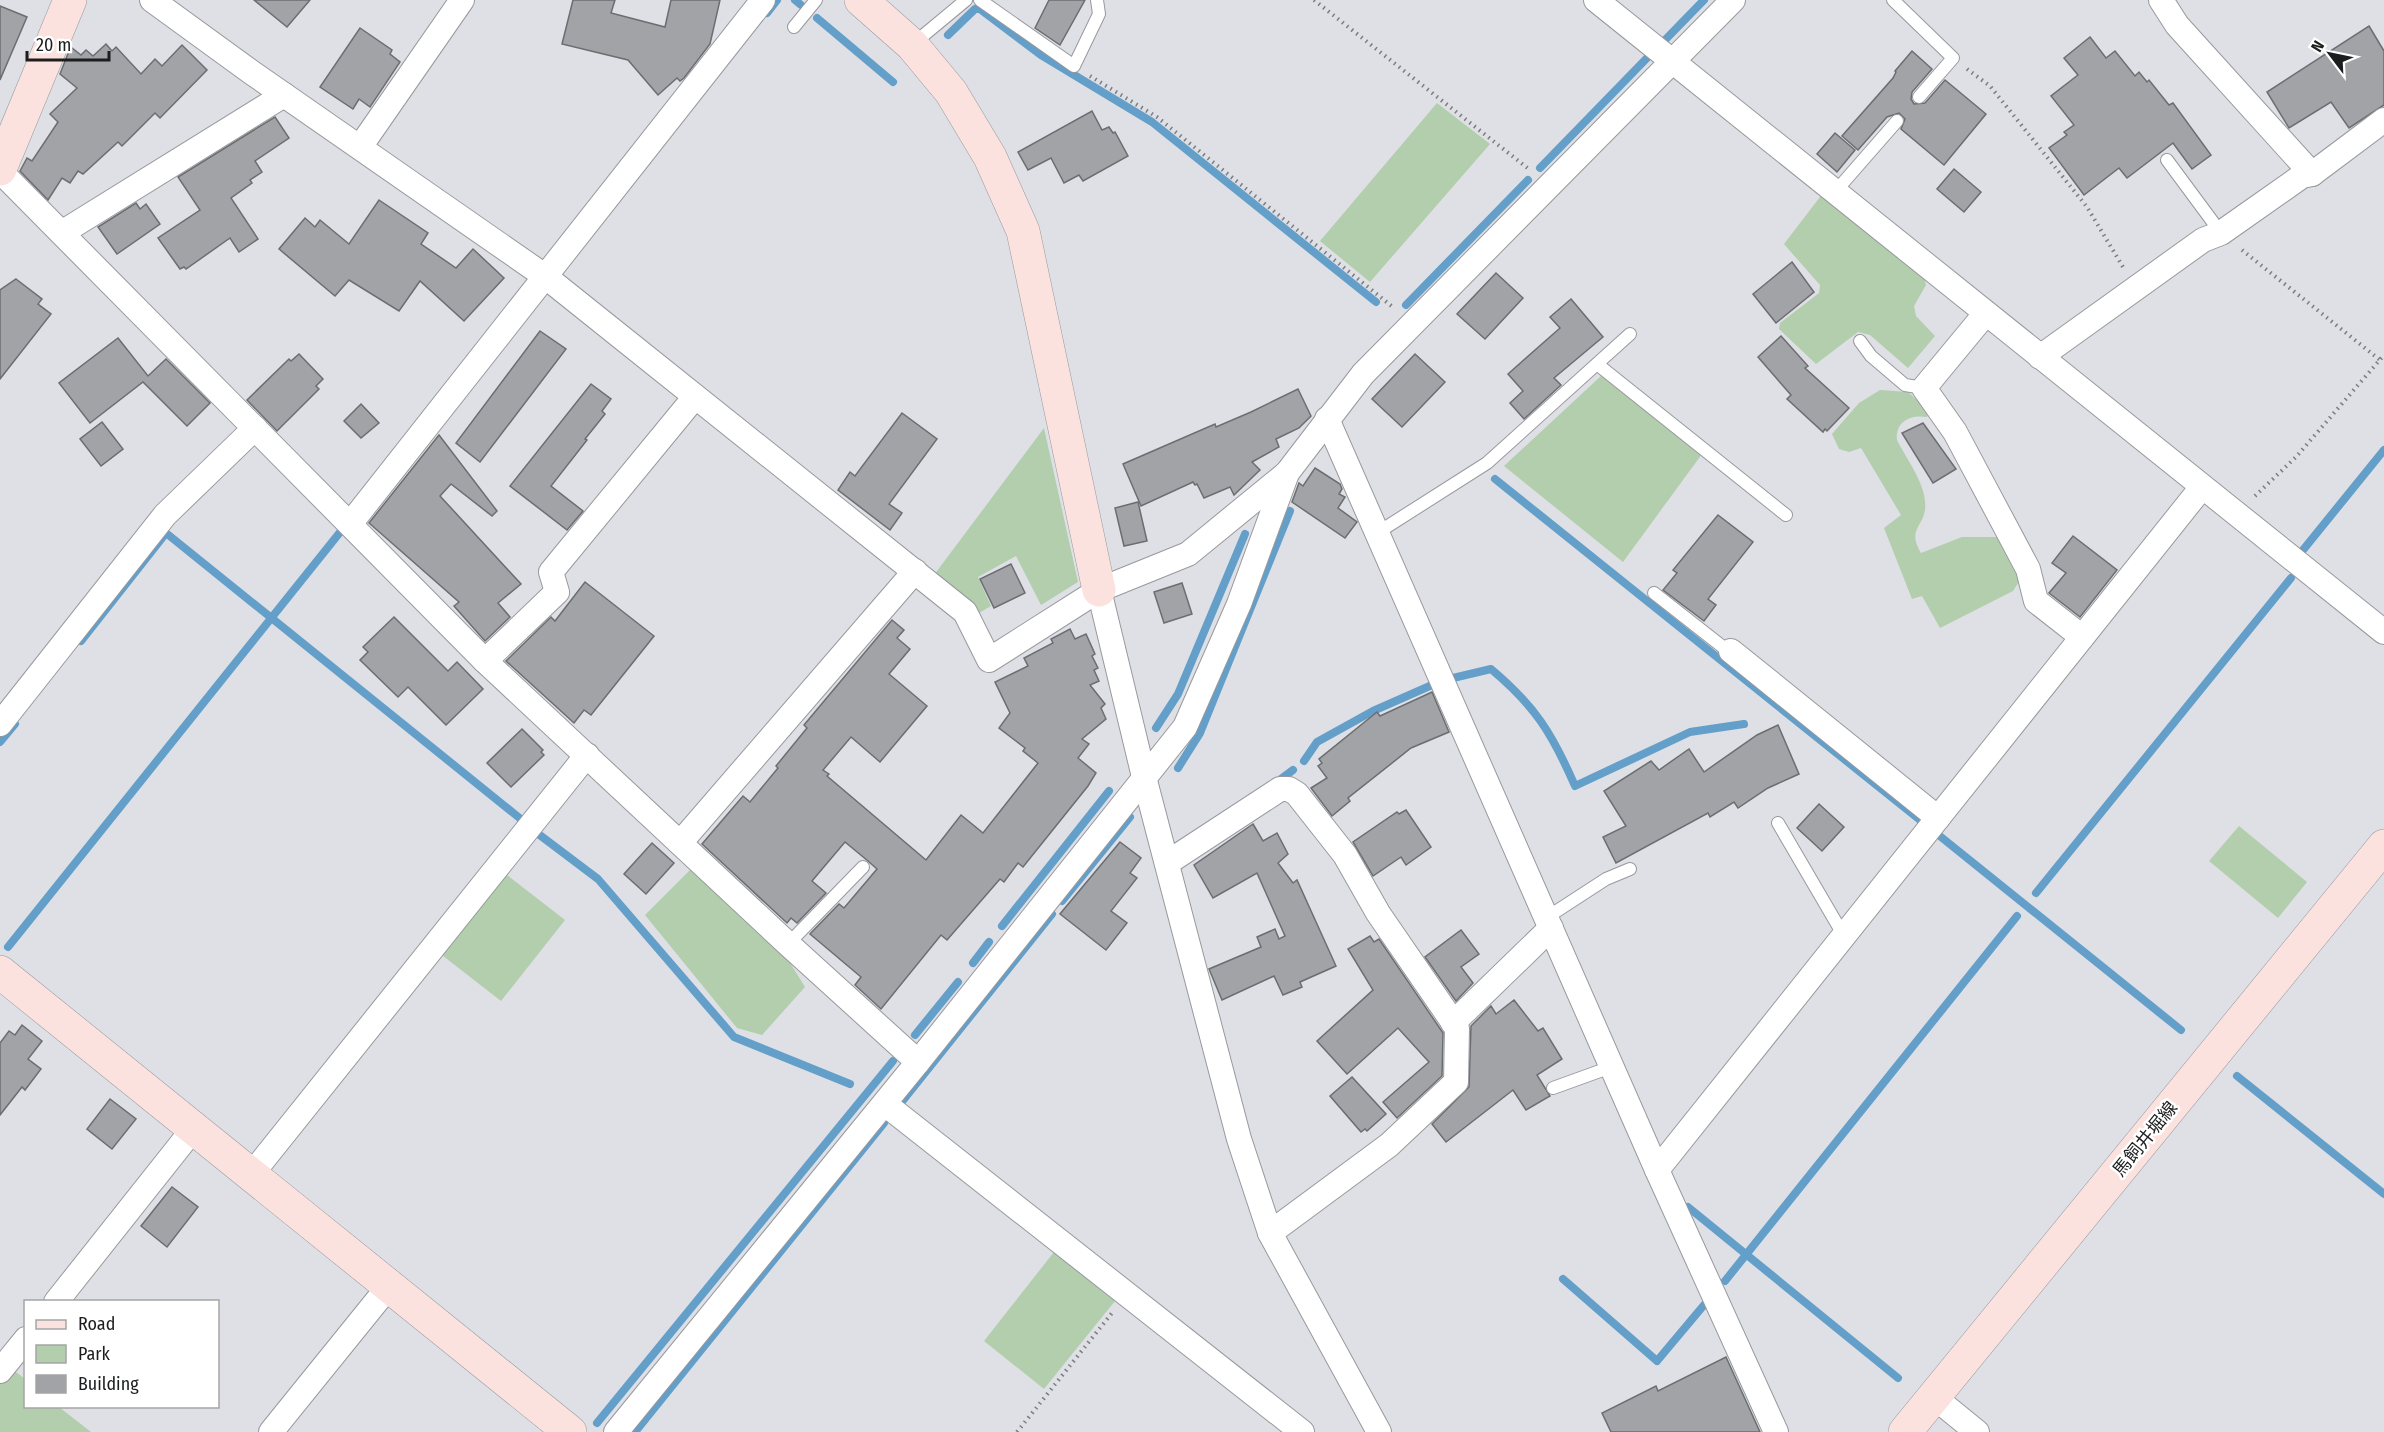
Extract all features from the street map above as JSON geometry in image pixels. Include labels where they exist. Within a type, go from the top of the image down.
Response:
[{"type":"street","points":[[70,0],[0,170],[485,661],[918,1062]]},
{"type":"street","points":[[153,0],[284,95],[546,277],[694,398],[965,612],[989,660],[1099,590],[1188,554],[1287,472],[1363,374],[1733,0]]},
{"type":"street","points":[[360,147],[462,0]]},
{"type":"street","points":[[350,524],[763,0]]},
{"type":"street","points":[[861,0],[912,45],[951,92],[990,157],[1023,231],[1099,590],[1144,777],[1239,1138],[1270,1233],[1379,1432]]},
{"type":"street","points":[[1596,0],[2384,632]]},
{"type":"street","points":[[2161,0],[2177,25],[2312,174]]},
{"type":"street","points":[[63,232],[284,95]]},
{"type":"street","points":[[2040,357],[2203,240],[2221,233],[2302,176],[2312,174],[2384,120]]},
{"type":"street","points":[[1986,313],[1924,388],[1955,432],[2022,558],[2036,601],[2082,637]]},
{"type":"street","points":[[485,661],[557,592],[551,572],[694,398]]},
{"type":"street","points":[[1327,419],[1657,1170],[1776,1432]]},
{"type":"street","points":[[4,710],[165,515],[255,428]]},
{"type":"street","points":[[616,1432],[885,1104],[1185,727],[1239,604],[1287,472]]},
{"type":"street","points":[[1657,1170],[2202,487]]},
{"type":"street","points":[[680,843],[915,571]]},
{"type":"street","points":[[1731,651],[1938,818]]},
{"type":"street","points":[[251,1175],[587,755]]},
{"type":"street","points":[[1167,863],[1280,789],[1289,789],[1296,794],[1345,855],[1378,913],[1457,1028],[1456,1082],[1389,1145],[1270,1233]]},
{"type":"street","name":"馬飼井堀線","points":[[1905,1432],[2384,846]]},
{"type":"street","points":[[1454,1023],[1548,923]]},
{"type":"street","points":[[0,972],[570,1432]]},
{"type":"street","points":[[885,1104],[1302,1432]]},
{"type":"street","points":[[58,1300],[194,1128]]},
{"type":"street","points":[[271,1432],[389,1286]]},
{"type":"street","points":[[0,1371],[24,1341]]},
{"type":"street","points":[[1934,1397],[1977,1432]]},
{"type":"lane","points":[[794,27],[816,0]]},
{"type":"lane","points":[[912,45],[966,0]]},
{"type":"lane","points":[[980,0],[1074,66],[1099,14],[1097,0]]},
{"type":"lane","points":[[1893,0],[1953,58],[1919,97]]},
{"type":"lane","points":[[1835,192],[1897,121]]},
{"type":"lane","points":[[2167,160],[2221,233]]},
{"type":"lane","points":[[1377,533],[1487,463],[1630,334]]},
{"type":"lane","points":[[1860,341],[1871,356],[1905,385],[1924,388]]},
{"type":"lane","points":[[1597,364],[1786,515]]},
{"type":"lane","points":[[1654,593],[1731,651]]},
{"type":"lane","points":[[1778,823],[1844,936]]},
{"type":"lane","points":[[788,944],[863,867]]},
{"type":"lane","points":[[1548,923],[1606,879],[1630,869]]},
{"type":"lane","points":[[1553,1088],[1611,1066]]},
{"type":"path","points":[[1314,0],[1522,161],[1548,186]]},
{"type":"path","points":[[1953,58],[1990,86],[2087,207],[2136,288]]},
{"type":"path","points":[[1074,66],[1157,117],[1413,323]]},
{"type":"path","points":[[2221,233],[2380,360]]},
{"type":"path","points":[[2236,514],[2296,457],[2384,355]]},
{"type":"path","points":[[1017,1432],[1127,1294]]},
{"type":"green space","points":[[1437,103],[1490,144],[1370,282],[1320,241]]},
{"type":"green space","points":[[1823,193],[1924,276],[1926,285],[1914,306],[1916,316],[1935,336],[1908,368],[1870,335],[1858,332],[1816,364],[1779,329],[1780,323],[1819,293],[1820,285],[1784,244]]},
{"type":"green space","points":[[1602,375],[1702,454],[1623,562],[1504,466]]},
{"type":"green space","points":[[1880,390],[1908,392],[1929,411],[1927,417],[1915,417],[1905,421],[1898,428],[1897,434],[1897,440],[1918,477],[1924,493],[1925,510],[1915,537],[1921,553],[1962,537],[2000,537],[2020,580],[2013,591],[1940,628],[1922,596],[1912,599],[1884,528],[1901,515],[1861,448],[1849,452],[1839,449],[1832,434],[1859,403]]},
{"type":"green space","points":[[1044,428],[1078,582],[1041,605],[1016,556],[978,577],[991,606],[979,613],[973,605],[934,575]]},
{"type":"green space","points":[[2239,826],[2307,882],[2278,918],[2209,861]]},
{"type":"green space","points":[[692,868],[787,958],[805,987],[762,1035],[737,1028],[645,915]]},
{"type":"green space","points":[[502,871],[565,920],[501,1001],[438,952]]},
{"type":"green space","points":[[1054,1252],[1115,1301],[1044,1389],[984,1341]]},
{"type":"green space","points":[[12,1369],[24,1378],[24,1408],[60,1408],[91,1432],[0,1432],[0,1384]]},
{"type":"building","points":[[254,0],[310,0],[287,27]]},
{"type":"building","points":[[573,0],[615,0],[611,13],[665,27],[671,0],[720,0],[710,44],[684,78],[680,81],[677,78],[658,95],[628,60],[562,44]]},
{"type":"building","points":[[1049,0],[1085,0],[1060,45],[1035,28]]},
{"type":"building","points":[[0,6],[27,17],[0,80]]},
{"type":"building","points":[[2369,26],[2384,51],[2384,105],[2349,128],[2331,102],[2289,128],[2267,92]]},
{"type":"building","points":[[360,28],[392,50],[390,54],[400,62],[370,107],[359,99],[353,109],[320,87]]},
{"type":"building","points":[[2090,37],[2106,58],[2115,51],[2135,76],[2139,72],[2147,82],[2149,80],[2169,105],[2173,103],[2211,155],[2192,169],[2173,143],[2127,178],[2119,168],[2084,195],[2049,148],[2067,135],[2064,132],[2074,125],[2051,96],[2078,75],[2064,58]]},
{"type":"building","points":[[106,44],[112,51],[116,47],[141,74],[155,59],[162,66],[182,45],[207,70],[160,118],[155,113],[122,146],[118,142],[83,174],[78,171],[70,183],[62,178],[48,200],[20,171],[27,158],[32,161],[58,122],[50,114],[77,88],[60,74],[69,51],[72,48],[81,55],[86,50],[93,56]]},
{"type":"building","points":[[1912,51],[1932,69],[1912,92],[1911,99],[1914,104],[1925,103],[1945,80],[1986,114],[1944,165],[1901,129],[1905,119],[1899,113],[1887,117],[1858,150],[1842,136],[1893,78],[1895,71]]},
{"type":"building","points":[[1092,111],[1102,130],[1109,127],[1113,133],[1115,132],[1128,156],[1083,181],[1079,175],[1064,183],[1051,158],[1028,170],[1018,152]]},
{"type":"building","points":[[275,117],[289,138],[255,161],[262,172],[250,180],[252,183],[231,198],[258,239],[239,252],[230,238],[186,269],[184,267],[180,269],[158,238],[200,210],[178,177]]},
{"type":"building","points":[[1835,133],[1855,150],[1837,172],[1817,154]]},
{"type":"building","points":[[1954,169],[1981,192],[1964,212],[1937,189]]},
{"type":"building","points":[[379,200],[428,233],[421,244],[456,268],[473,249],[504,278],[464,321],[420,281],[399,311],[349,280],[335,296],[279,249],[305,218],[315,227],[320,220],[349,244]]},
{"type":"building","points":[[136,203],[140,209],[146,204],[160,224],[117,254],[98,227]]},
{"type":"building","points":[[1792,262],[1814,292],[1776,323],[1753,294]]},
{"type":"building","points":[[1496,273],[1523,298],[1485,339],[1457,314]]},
{"type":"building","points":[[16,279],[42,299],[38,304],[51,314],[0,379],[0,290]]},
{"type":"building","points":[[1571,299],[1603,337],[1554,378],[1561,385],[1524,419],[1510,403],[1523,391],[1508,374],[1560,328],[1550,317]]},
{"type":"building","points":[[540,331],[566,349],[480,462],[456,443]]},
{"type":"building","points":[[1781,336],[1808,366],[1805,368],[1849,408],[1827,431],[1825,429],[1823,432],[1787,399],[1791,395],[1758,357]]},
{"type":"building","points":[[118,338],[148,376],[166,359],[210,403],[187,426],[143,382],[90,423],[59,383]]},
{"type":"building","points":[[299,354],[323,379],[316,386],[319,389],[277,431],[247,400],[289,359],[291,361]]},
{"type":"building","points":[[1415,354],[1445,382],[1402,427],[1372,399]]},
{"type":"building","points":[[591,384],[611,399],[602,411],[605,414],[551,486],[583,511],[567,530],[510,486]]},
{"type":"building","points":[[1298,389],[1311,416],[1299,428],[1276,439],[1279,447],[1252,462],[1260,470],[1234,495],[1230,487],[1204,498],[1197,484],[1193,482],[1141,506],[1123,464],[1215,424],[1216,427],[1251,412]]},
{"type":"building","points":[[361,404],[379,423],[361,438],[344,421]]},
{"type":"building","points":[[902,413],[937,439],[889,504],[902,513],[890,530],[838,490],[850,472],[855,476]]},
{"type":"building","points":[[102,422],[123,449],[101,466],[80,439]]},
{"type":"building","points":[[1923,423],[1956,469],[1933,483],[1902,433]]},
{"type":"building","points":[[439,435],[497,511],[492,516],[451,484],[440,496],[521,584],[498,603],[510,617],[485,641],[454,606],[459,602],[369,523]]},
{"type":"building","points":[[1315,468],[1340,484],[1342,489],[1339,494],[1345,497],[1338,508],[1357,522],[1345,538],[1292,502],[1299,483],[1303,486]]},
{"type":"building","points":[[1138,502],[1147,541],[1124,546],[1115,508]]},
{"type":"building","points":[[1718,515],[1753,542],[1708,599],[1716,605],[1704,621],[1663,590],[1677,573],[1673,570]]},
{"type":"building","points":[[2073,536],[2117,570],[2080,617],[2049,593],[2066,573],[2052,563]]},
{"type":"building","points":[[1011,564],[1025,593],[994,608],[980,579]]},
{"type":"building","points":[[585,582],[654,636],[591,715],[584,710],[574,723],[506,661],[551,617],[555,621]]},
{"type":"building","points":[[1182,583],[1192,614],[1164,623],[1154,592]]},
{"type":"building","points":[[394,617],[448,671],[457,662],[483,689],[446,725],[408,687],[398,697],[360,660],[368,652],[363,647]]},
{"type":"building","points":[[892,620],[904,630],[897,638],[910,649],[889,674],[927,706],[880,762],[851,737],[823,770],[829,774],[827,776],[926,860],[961,815],[983,833],[1038,763],[1023,751],[1025,748],[999,728],[1010,713],[995,682],[1028,666],[1024,658],[1053,643],[1051,639],[1070,629],[1075,639],[1086,634],[1095,654],[1092,656],[1098,668],[1094,670],[1099,681],[1090,685],[1105,704],[1101,708],[1106,719],[1082,739],[1089,744],[1078,758],[1096,773],[1088,786],[1023,867],[1018,863],[1004,882],[1000,879],[947,940],[941,935],[881,1009],[855,985],[861,977],[810,934],[839,904],[844,908],[877,869],[845,842],[812,881],[826,893],[797,923],[791,918],[787,923],[702,844],[743,796],[750,802],[807,728],[804,725]]},
{"type":"building","points":[[1432,692],[1449,732],[1411,748],[1348,798],[1350,801],[1332,816],[1311,788],[1327,778],[1318,766],[1322,763],[1319,759],[1377,712],[1380,716]]},
{"type":"building","points":[[1778,725],[1799,774],[1768,788],[1738,808],[1734,802],[1710,817],[1708,813],[1616,863],[1603,837],[1626,826],[1604,791],[1651,761],[1659,770],[1689,749],[1704,772],[1757,735]]},
{"type":"building","points":[[522,729],[543,750],[541,752],[544,755],[511,787],[487,763]]},
{"type":"building","points":[[1819,804],[1844,827],[1822,851],[1797,828]]},
{"type":"building","points":[[1406,810],[1431,847],[1406,865],[1401,857],[1373,876],[1353,842],[1397,812],[1399,814]]},
{"type":"building","points":[[1253,824],[1263,841],[1277,833],[1288,854],[1278,863],[1293,883],[1297,880],[1336,966],[1300,982],[1302,987],[1283,995],[1274,976],[1222,1000],[1209,969],[1261,947],[1257,937],[1275,929],[1279,939],[1285,936],[1257,873],[1213,898],[1194,865]]},
{"type":"building","points":[[1120,842],[1141,858],[1130,873],[1137,878],[1111,911],[1127,923],[1106,950],[1060,914]]},
{"type":"building","points":[[652,843],[674,863],[646,894],[624,874]]},
{"type":"building","points":[[1461,930],[1479,954],[1461,967],[1473,983],[1456,1001],[1425,957]]},
{"type":"building","points":[[1370,936],[1374,942],[1379,939],[1443,1033],[1442,1076],[1397,1118],[1383,1102],[1429,1062],[1398,1028],[1347,1074],[1317,1041],[1373,990],[1348,949]]},
{"type":"building","points":[[1514,1000],[1538,1031],[1543,1028],[1562,1059],[1537,1075],[1550,1096],[1526,1110],[1513,1090],[1446,1142],[1432,1124],[1469,1087],[1471,1026],[1491,1006],[1496,1014]]},
{"type":"building","points":[[22,1025],[42,1041],[28,1059],[41,1069],[25,1090],[22,1087],[0,1115],[0,1043],[9,1031],[15,1035]]},
{"type":"building","points":[[1352,1077],[1386,1114],[1367,1131],[1365,1129],[1361,1132],[1330,1096]]},
{"type":"building","points":[[110,1099],[136,1119],[112,1149],[87,1129]]},
{"type":"building","points":[[172,1187],[198,1207],[167,1247],[141,1226]]},
{"type":"building","points":[[1726,1357],[1760,1432],[1611,1432],[1602,1413],[1656,1386],[1658,1391]]},
{"type":"waterway","points":[[767,13],[777,0]]},
{"type":"waterway","points":[[795,0],[801,5]]},
{"type":"waterway","points":[[1665,40],[1704,0]]},
{"type":"waterway","points":[[948,35],[975,9],[980,9],[1041,55],[1152,122],[1376,302]]},
{"type":"waterway","points":[[817,18],[893,82]]},
{"type":"waterway","points":[[1540,168],[1647,58]]},
{"type":"waterway","points":[[1406,305],[1528,180]]},
{"type":"waterway","points":[[2303,550],[2384,450]]},
{"type":"waterway","points":[[1495,479],[1920,820]]},
{"type":"waterway","points":[[1178,768],[1200,733],[1290,511]]},
{"type":"waterway","points":[[8,947],[341,531]]},
{"type":"waterway","points":[[81,641],[166,533],[522,820]]},
{"type":"waterway","points":[[1156,728],[1178,694],[1245,534]]},
{"type":"waterway","points":[[2036,893],[2291,578]]},
{"type":"waterway","points":[[1453,678],[1491,669],[1506,682],[1531,708],[1550,735],[1575,786],[1690,732],[1744,724]]},
{"type":"waterway","points":[[1304,761],[1317,742],[1373,711],[1432,685]]},
{"type":"waterway","points":[[0,742],[15,724]]},
{"type":"waterway","points":[[1281,779],[1293,770]]},
{"type":"waterway","points":[[1002,926],[1109,791]]},
{"type":"waterway","points":[[1062,901],[1130,817]]},
{"type":"waterway","points":[[537,833],[598,879],[734,1037],[850,1084]]},
{"type":"waterway","points":[[1941,837],[2181,1030]]},
{"type":"waterway","points":[[900,1104],[1052,914]]},
{"type":"waterway","points":[[1725,1281],[2017,916]]},
{"type":"waterway","points":[[973,963],[989,942]]},
{"type":"waterway","points":[[915,1035],[958,982]]},
{"type":"waterway","points":[[597,1423],[893,1061]]},
{"type":"waterway","points":[[2237,1076],[2384,1194]]},
{"type":"waterway","points":[[635,1432],[884,1123]]},
{"type":"waterway","points":[[1688,1207],[1898,1378]]},
{"type":"waterway","points":[[1563,1279],[1657,1361],[1704,1305]]}]
